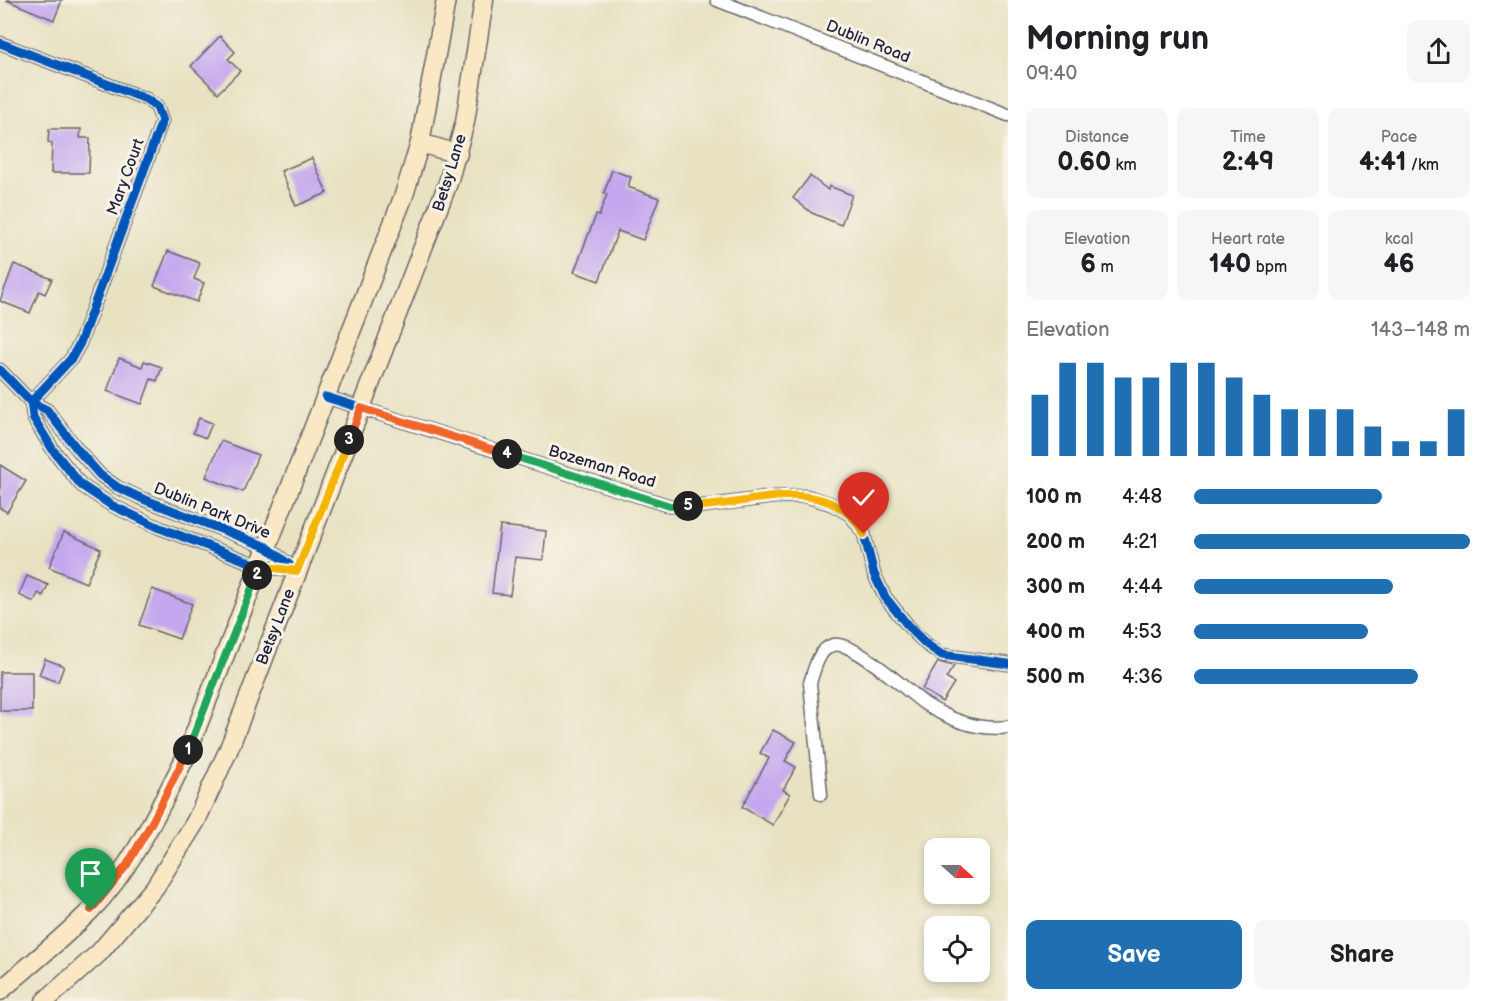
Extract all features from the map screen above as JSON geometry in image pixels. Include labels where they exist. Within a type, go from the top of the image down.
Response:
[{"type":"main road","points":[[0,991],[91,910],[127,865],[185,758],[384,248],[420,143],[446,0]]},
{"type":"main road","name":"Betsy Lane","points":[[45,1001],[99,953],[155,887],[196,821],[228,751],[416,270],[458,154],[484,0]]},
{"type":"main road","points":[[420,143],[458,154]]},
{"type":"street","name":"Dublin Road","points":[[717,0],[1008,115]]},
{"type":"street","name":"Mary Court","points":[[0,43],[146,99],[157,107],[162,120],[80,343],[71,359],[31,402]]},
{"type":"street","name":"Dublin Park Drive","points":[[0,370],[31,402],[47,410],[77,449],[107,479],[143,499],[267,547],[297,571]]},
{"type":"street","name":"Bozeman Road","points":[[326,397],[670,506],[696,507],[774,497],[806,496],[831,504],[851,515],[864,534],[874,574],[885,597],[926,644],[942,655],[1008,664]]},
{"type":"street","name":"Dublin Park Drive","points":[[31,402],[33,417],[53,450],[81,485],[111,505],[191,540],[260,566],[297,571]]},
{"type":"street","points":[[94,494],[107,479]]},
{"type":"street","name":"Dublin Park Drive","points":[[191,540],[198,520]]},
{"type":"street","points":[[821,794],[810,683],[815,666],[824,650],[834,645],[849,648],[863,656],[927,704],[949,716],[964,723],[987,728],[1008,727]]},
{"type":"building","points":[[6,0],[62,0],[54,20]]},
{"type":"building","points":[[220,36],[235,52],[228,59],[240,71],[218,93],[191,66]]},
{"type":"building","points":[[49,129],[81,129],[80,138],[90,138],[89,173],[51,173],[52,143],[48,142]]},
{"type":"building","points":[[312,158],[327,193],[296,206],[281,171]]},
{"type":"building","points":[[612,170],[631,177],[628,187],[659,198],[643,240],[618,231],[599,281],[574,272],[596,215],[599,216]]},
{"type":"building","points":[[810,176],[828,190],[829,186],[852,195],[841,225],[812,213],[793,198]]},
{"type":"building","points":[[168,251],[200,263],[194,279],[204,283],[197,302],[154,286]]},
{"type":"building","points":[[14,264],[52,279],[45,294],[39,291],[30,313],[0,301]]},
{"type":"building","points":[[119,358],[142,367],[144,361],[162,367],[157,381],[151,379],[142,404],[107,391]]},
{"type":"building","points":[[199,418],[212,423],[206,438],[193,433]]},
{"type":"building","points":[[221,441],[258,455],[243,492],[206,477]]},
{"type":"building","points":[[0,465],[26,481],[7,512],[0,508]]},
{"type":"building","points":[[500,526],[546,531],[543,560],[515,557],[510,595],[492,593]]},
{"type":"building","points":[[64,532],[101,549],[86,583],[49,567]]},
{"type":"building","points":[[27,576],[48,585],[43,596],[38,593],[34,602],[19,595]]},
{"type":"building","points":[[152,589],[192,604],[179,639],[139,625]]},
{"type":"building","points":[[45,659],[64,666],[58,682],[39,675]]},
{"type":"building","points":[[938,662],[954,666],[946,678],[954,683],[942,702],[922,689]]},
{"type":"building","points":[[0,672],[32,672],[32,711],[0,711]]},
{"type":"building","points":[[773,730],[796,742],[785,761],[796,767],[783,790],[790,794],[773,825],[742,807],[769,758],[760,753]]},
{"type":"cycle path","points":[[0,43],[146,99],[157,107],[162,121],[80,343],[71,359],[31,402]]},
{"type":"cycle path","points":[[0,370],[31,402],[47,410],[100,475],[117,487],[267,547],[297,571],[260,566],[160,528],[111,505],[81,485],[53,450],[33,417],[31,402]]},
{"type":"cycle path","points":[[326,397],[670,506],[696,507],[774,497],[806,496],[831,504],[851,515],[864,534],[874,574],[885,597],[926,644],[942,655],[1008,664]]},
{"type":"route","points":[[91,910],[127,865],[185,758],[260,566],[297,571],[361,408],[670,506],[696,507],[774,497],[806,496],[831,504],[851,515],[864,534]]}]
